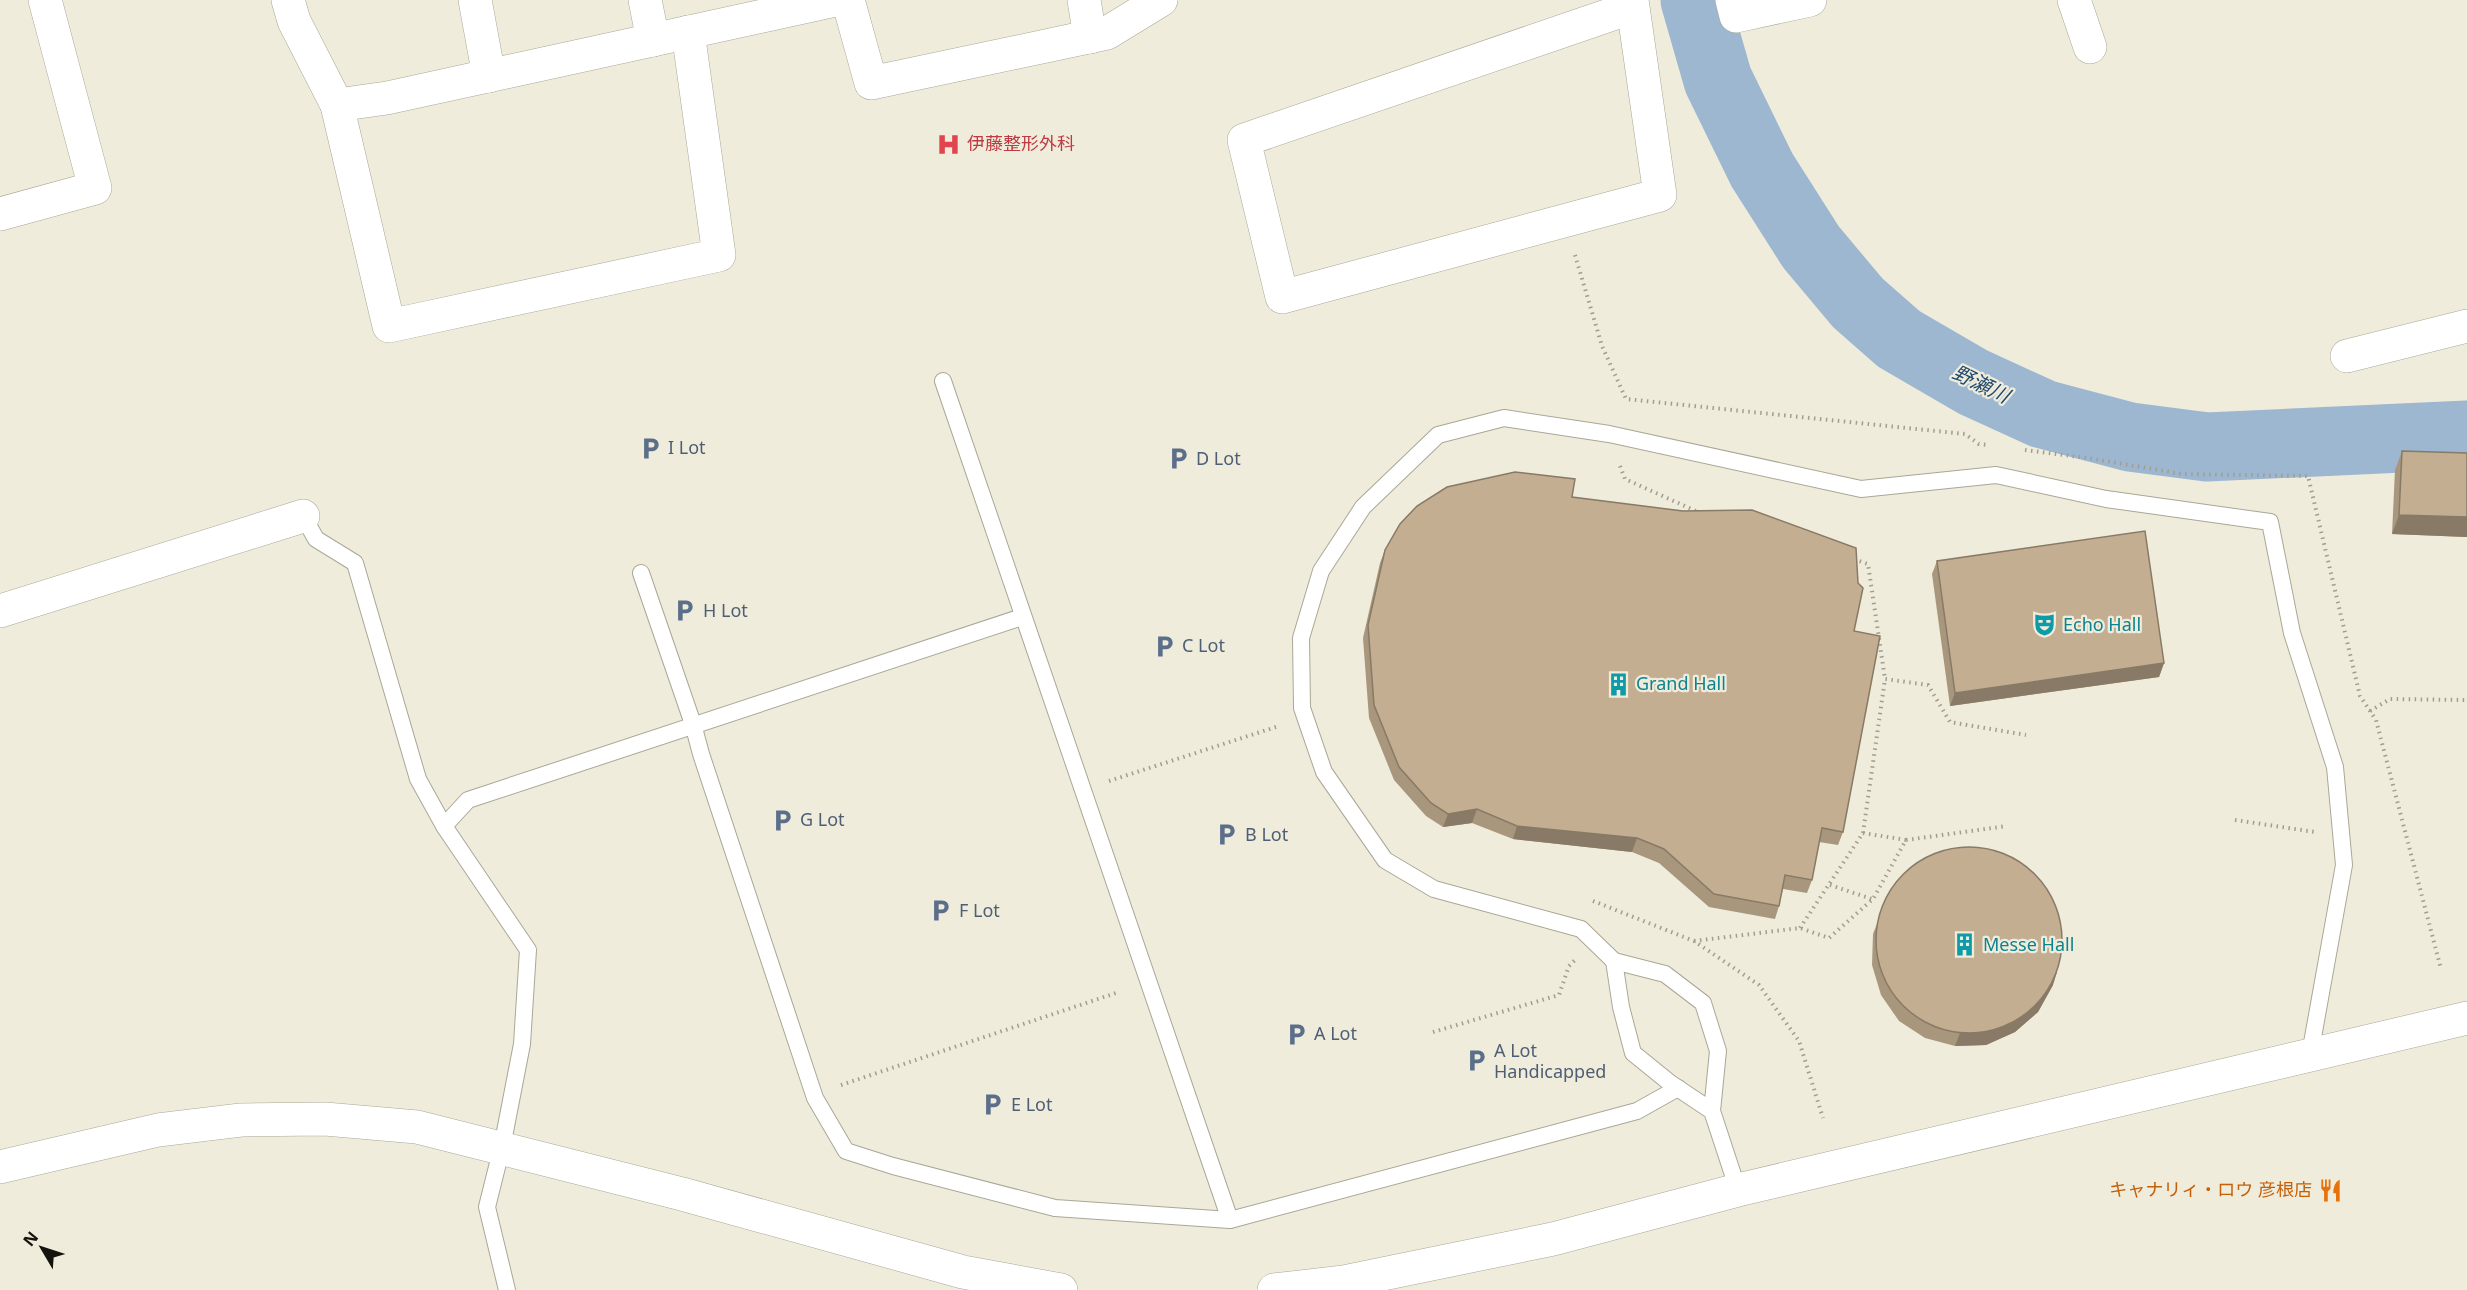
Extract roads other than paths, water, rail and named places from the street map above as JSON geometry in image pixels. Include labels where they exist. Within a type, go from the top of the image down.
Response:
[{"type":"street","points":[[0,214],[95,188],[45,0]]},
{"type":"street","points":[[288,0],[294,21],[337,105],[389,326],[719,255],[688,32]]},
{"type":"street","points":[[475,0],[489,76]]},
{"type":"street","points":[[645,0],[653,40]]},
{"type":"street","points":[[337,105],[387,98],[836,0]]},
{"type":"street","points":[[848,0],[871,83],[1107,33],[1161,0]]},
{"type":"street","points":[[1084,0],[1090,37]]},
{"type":"street","points":[[1732,0],[1736,16],[1810,0]]},
{"type":"street","points":[[2074,0],[2090,47]]},
{"type":"street","points":[[1632,4],[1660,195],[1282,297],[1244,140],[1632,4]]},
{"type":"street","points":[[2347,356],[2467,326]]},
{"type":"street","points":[[0,611],[303,516]]},
{"type":"street","points":[[1274,1290],[1344,1282],[1553,1239],[1738,1190],[2467,1018]]},
{"type":"street","points":[[0,1167],[158,1130],[241,1120],[325,1119],[417,1126],[682,1194],[963,1272],[1061,1290]]},
{"type":"lane","points":[[943,381],[1230,1221]]},
{"type":"lane","points":[[1738,1190],[1712,1112],[1718,1051],[1703,1003],[1665,974],[1614,961],[1581,929],[1434,889],[1385,860],[1324,772],[1302,708],[1301,638],[1320,571],[1363,507],[1438,435],[1504,418],[1609,434],[1861,489],[1996,475],[2106,500],[2270,522],[2292,633],[2335,767],[2342,836],[2344,865],[2310,1054]]},
{"type":"lane","points":[[303,516],[316,539],[355,563],[418,780],[444,826],[528,950],[522,1044],[502,1147],[487,1207],[507,1290]]},
{"type":"lane","points":[[641,573],[693,724],[815,1098],[846,1151],[893,1166],[1055,1208],[1230,1221],[1637,1111],[1678,1088]]},
{"type":"lane","points":[[444,826],[468,800],[1022,617]]},
{"type":"lane","points":[[1614,961],[1621,1007],[1633,1053],[1712,1112]]},
{"type":"waterway","name":"野瀬川","points":[[1695,0],[1718,80],[1762,170],[1811,247],[1858,303],[1899,339],[1973,382],[2043,414],[2130,437],[2207,447],[2467,435]]},
{"type":"place","name":"伊藤整形外科","points":[[949,144]]},
{"type":"place","name":"I Lot","points":[[650,448]]},
{"type":"place","name":"D Lot","points":[[1178,459]]},
{"type":"place","name":"H Lot","points":[[685,611]]},
{"type":"place","name":"Echo Hall","points":[[2045,625]]},
{"type":"place","name":"C Lot","points":[[1164,646]]},
{"type":"place","name":"Grand Hall","points":[[1618,684]]},
{"type":"place","name":"G Lot","points":[[782,820]]},
{"type":"place","name":"B Lot","points":[[1227,835]]},
{"type":"place","name":"F Lot","points":[[941,911]]},
{"type":"place","name":"Messe Hall","points":[[1965,945]]},
{"type":"place","name":"A Lot","points":[[1296,1034]]},
{"type":"place","name":"A Lot Handicapped","points":[[1476,1061]]},
{"type":"place","name":"E Lot","points":[[993,1105]]},
{"type":"place","name":"キャナリィ・ロウ 彦根店","points":[[2330,1190]]}]
